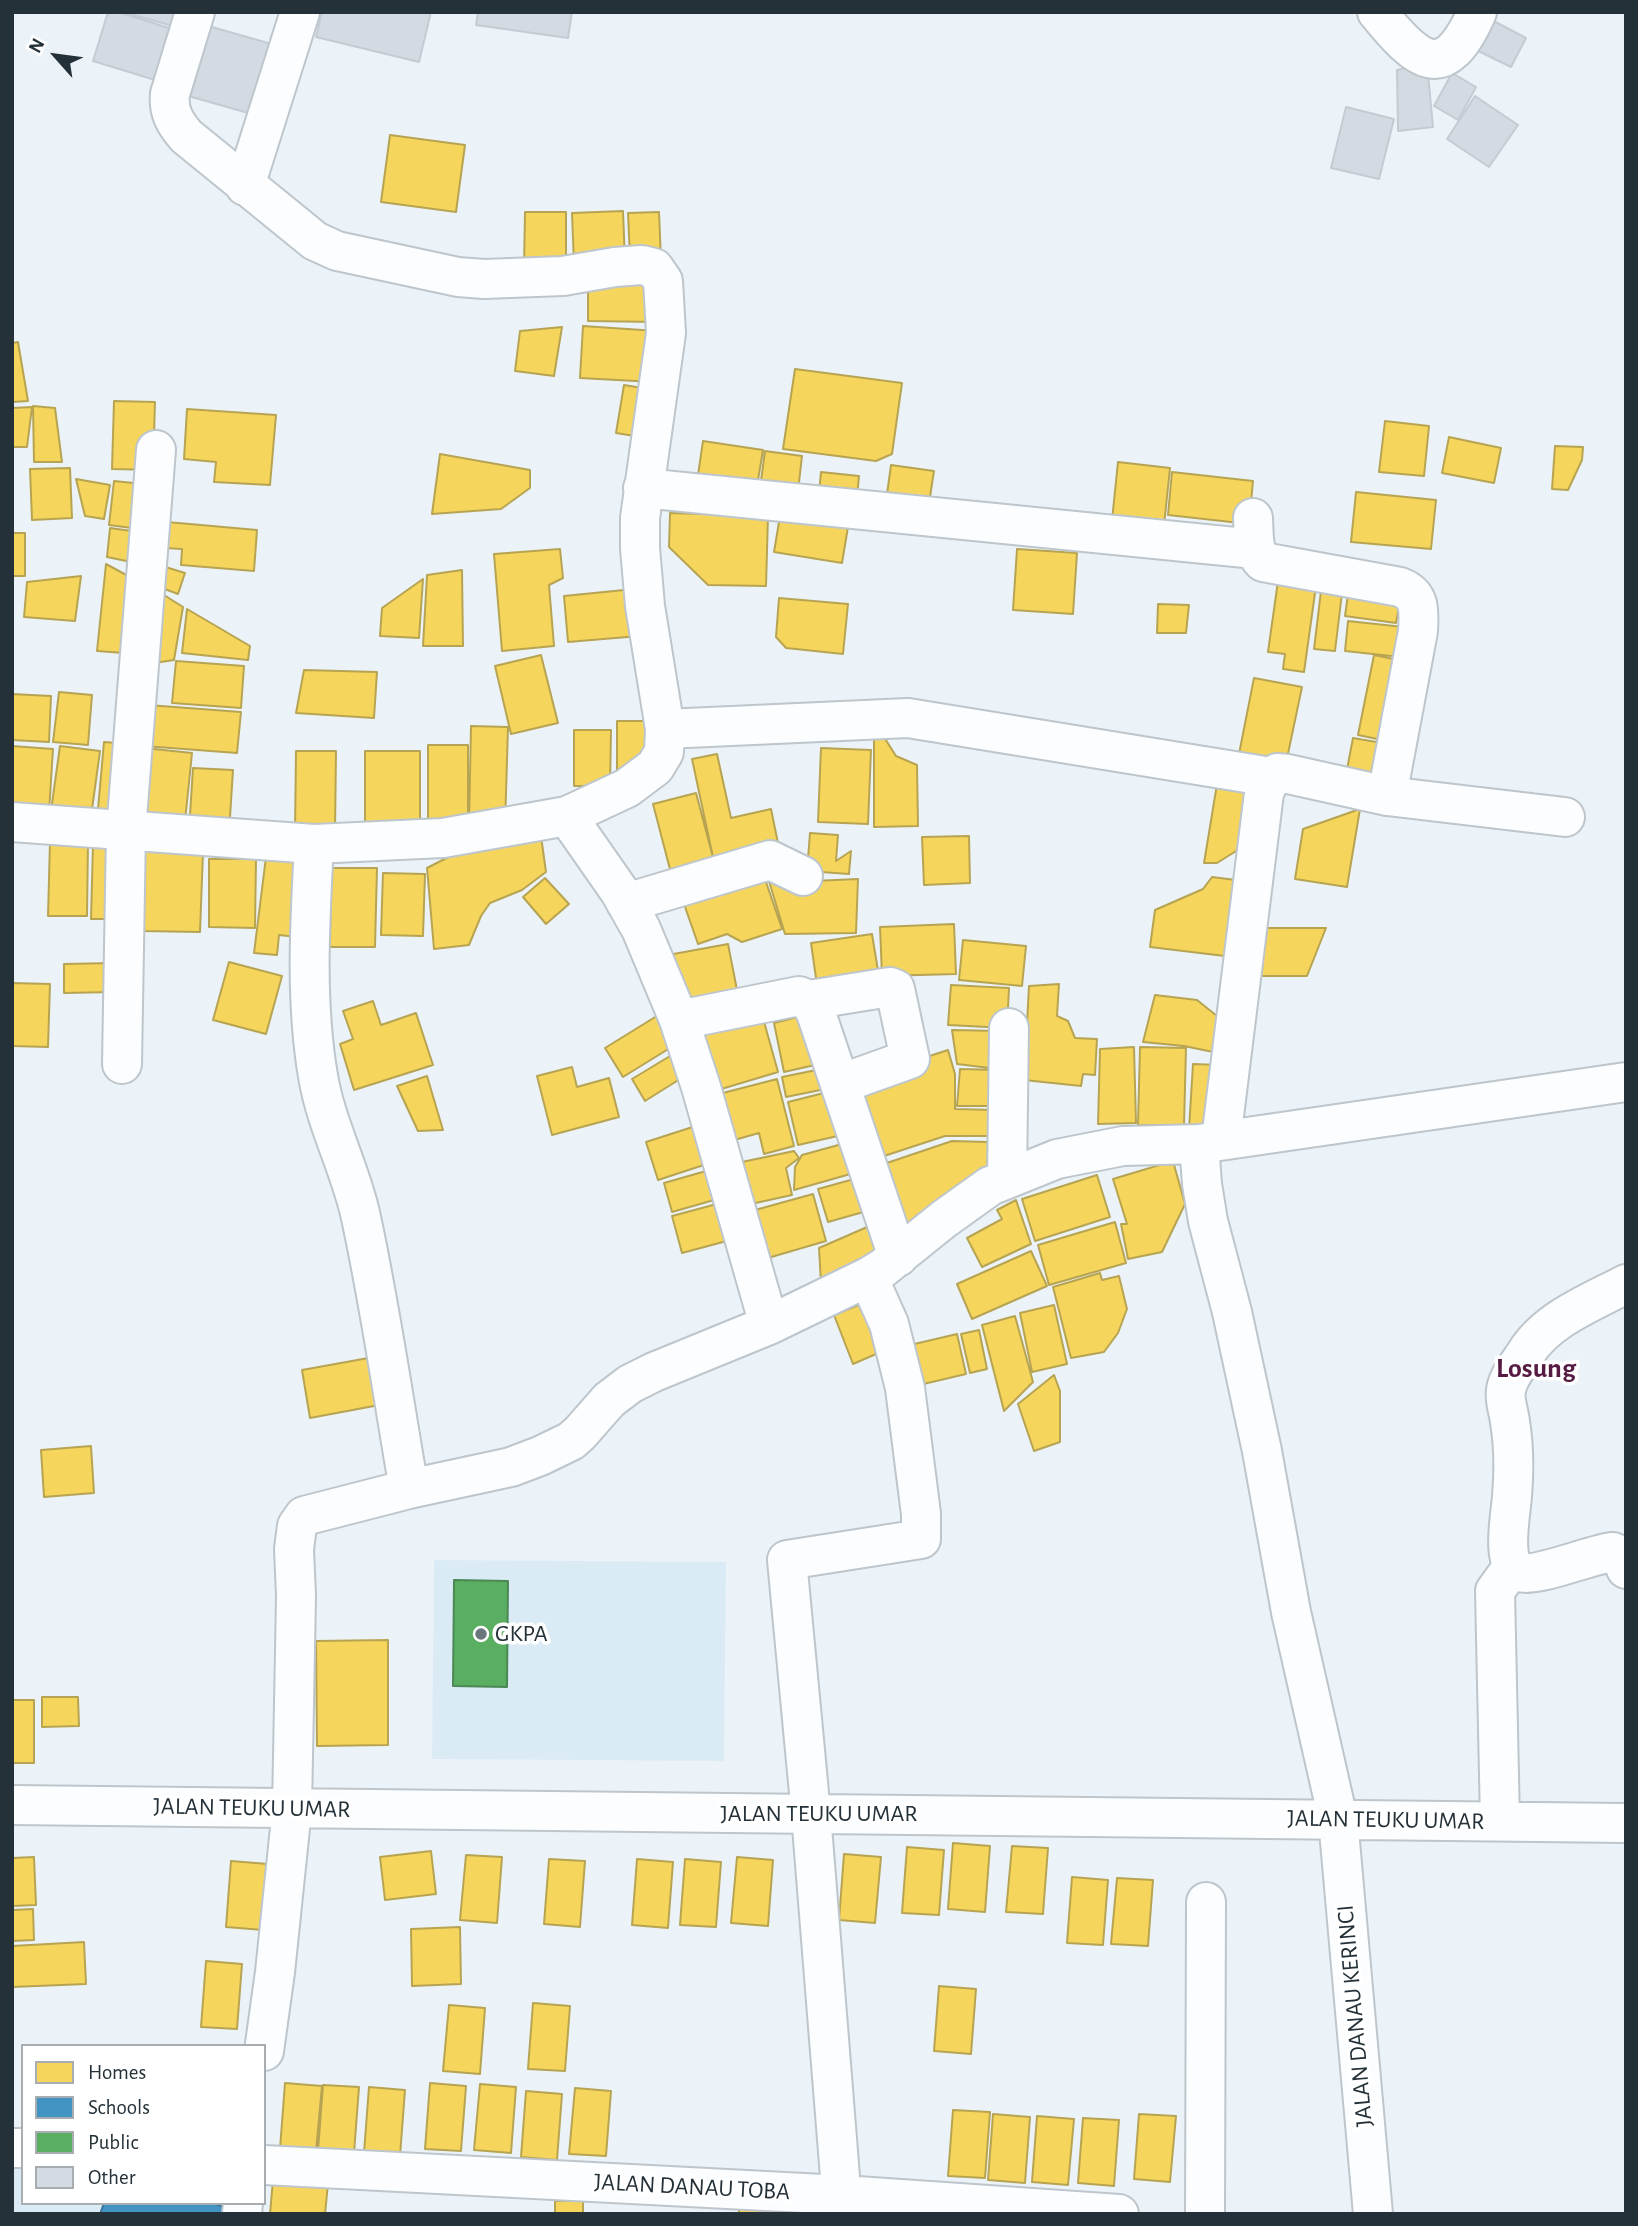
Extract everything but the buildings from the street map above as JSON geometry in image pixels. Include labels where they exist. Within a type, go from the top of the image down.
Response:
[{"type":"street","points":[[12,821],[314,844],[443,838],[567,816],[627,789],[655,767],[664,752],[665,729],[645,606],[640,518],[666,333],[663,281],[654,268],[642,265],[563,275],[484,279],[426,271],[325,247],[245,186],[186,136],[171,112],[170,94],[195,12]]},
{"type":"street","points":[[245,186],[300,12]]},
{"type":"street","points":[[1377,12],[1411,52],[1437,58],[1447,55],[1461,43],[1467,36],[1477,12]]},
{"type":"street","points":[[122,1064],[126,831],[156,450]]},
{"type":"street","points":[[643,488],[1254,533],[1258,559],[1269,564],[1400,587],[1412,593],[1419,606],[1418,631],[1387,796]]},
{"type":"street","points":[[665,729],[908,719],[1271,777],[1288,774],[1387,796],[1565,817]]},
{"type":"street","name":"JALAN DANAU KERINCI","points":[[1271,777],[1264,793],[1210,1142],[1208,1222],[1232,1312],[1257,1426],[1291,1612],[1338,1819],[1373,2214]]},
{"type":"street","points":[[567,816],[641,929],[680,1020],[769,1325]]},
{"type":"street","points":[[314,844],[310,939],[313,1040],[318,1077],[325,1110],[359,1210],[409,1489]]},
{"type":"street","points":[[626,903],[771,860],[803,876]]},
{"type":"street","points":[[680,1020],[799,996],[810,1000],[890,987],[895,989],[910,1059],[840,1084]]},
{"type":"street","points":[[810,1000],[840,1084],[883,1267],[889,1324],[905,1388],[921,1514],[921,1539],[787,1560],[843,2205]]},
{"type":"street","points":[[1007,1177],[1009,1028]]},
{"type":"street","points":[[265,2044],[292,1809],[296,1596],[294,1549],[296,1527],[304,1516],[511,1467],[540,1456],[571,1441],[609,1400],[631,1384],[769,1325],[883,1267],[990,1186],[1056,1159],[1123,1146],[1210,1142],[1626,1082]]},
{"type":"street","points":[[1626,1283],[1546,1330],[1527,1351],[1505,1393],[1511,1423],[1513,1465],[1508,1529],[1509,1557],[1513,1566],[1524,1573],[1613,1552],[1621,1556],[1626,1569]]},
{"type":"street","points":[[1500,1821],[1495,1591],[1513,1566]]},
{"type":"street","name":"JALAN TEUKU UMAR","points":[[12,1805],[1626,1823]]},
{"type":"street","points":[[1205,2214],[1206,1902]]},
{"type":"street","name":"JALAN DANAU TOBA","points":[[266,2165],[843,2205],[1119,2214]]},
{"type":"shaded area","name":"GKPA","points":[[434,1560],[726,1562],[724,1761],[432,1759]]},
{"type":"shaded area","points":[[21,2156],[21,2205],[214,2205],[213,2214],[12,2214],[12,2166]]},
{"type":"place","name":"GKPA","points":[[481,1634]]},
{"type":"district","name":"Losung","points":[[1536,1369]]}]
